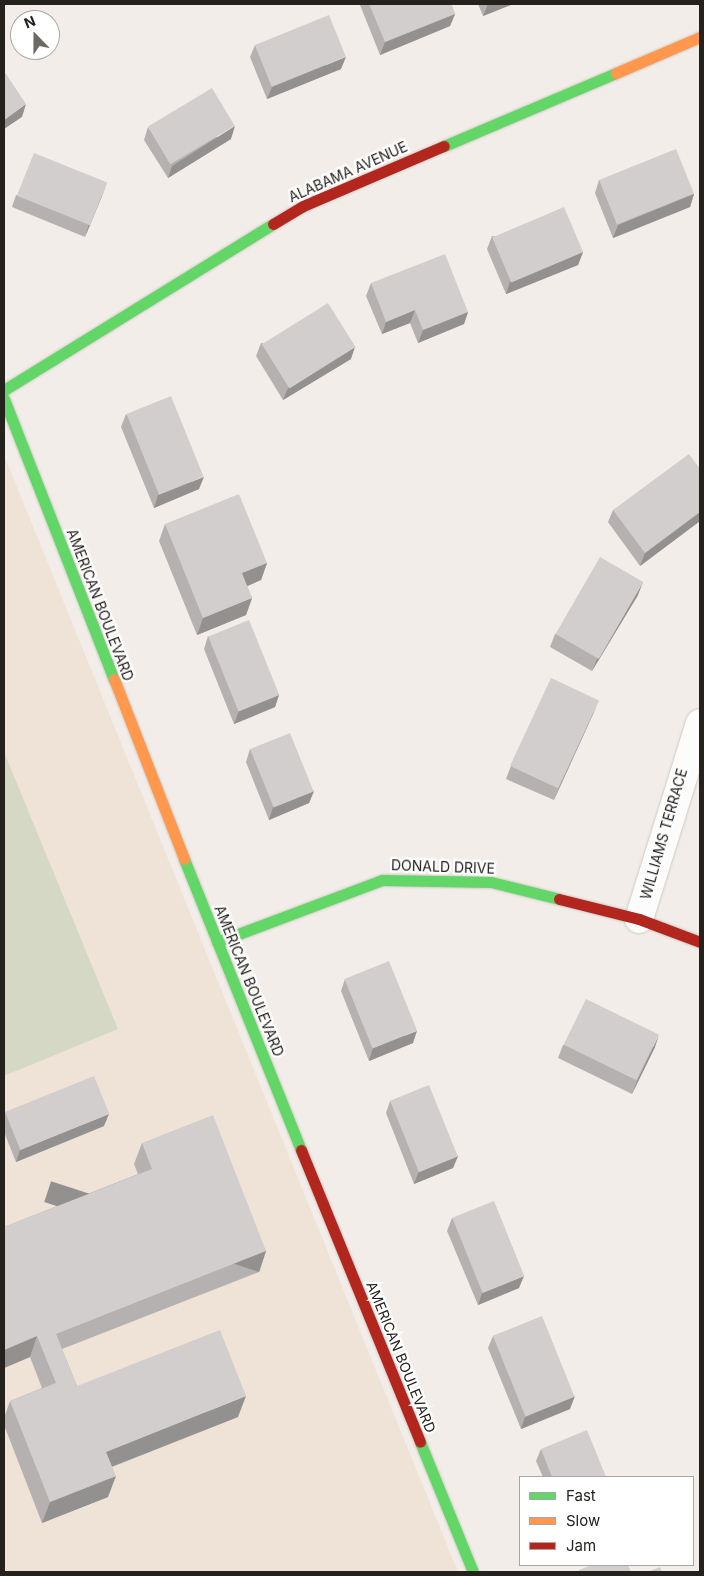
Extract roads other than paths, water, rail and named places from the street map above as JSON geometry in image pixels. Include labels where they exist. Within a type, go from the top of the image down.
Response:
[{"type":"street","name":"ALABAMA AVENUE","points":[[4,390],[303,206],[700,38]]},
{"type":"street","name":"AMERICAN BOULEVARD","points":[[4,399],[216,942],[472,1572]]},
{"type":"street","name":"WILLIAMS TERRACE","points":[[639,919],[693,733],[700,723]]},
{"type":"street","name":"DONALD DRIVE","points":[[216,942],[382,880],[491,882],[639,919],[700,942]]}]
